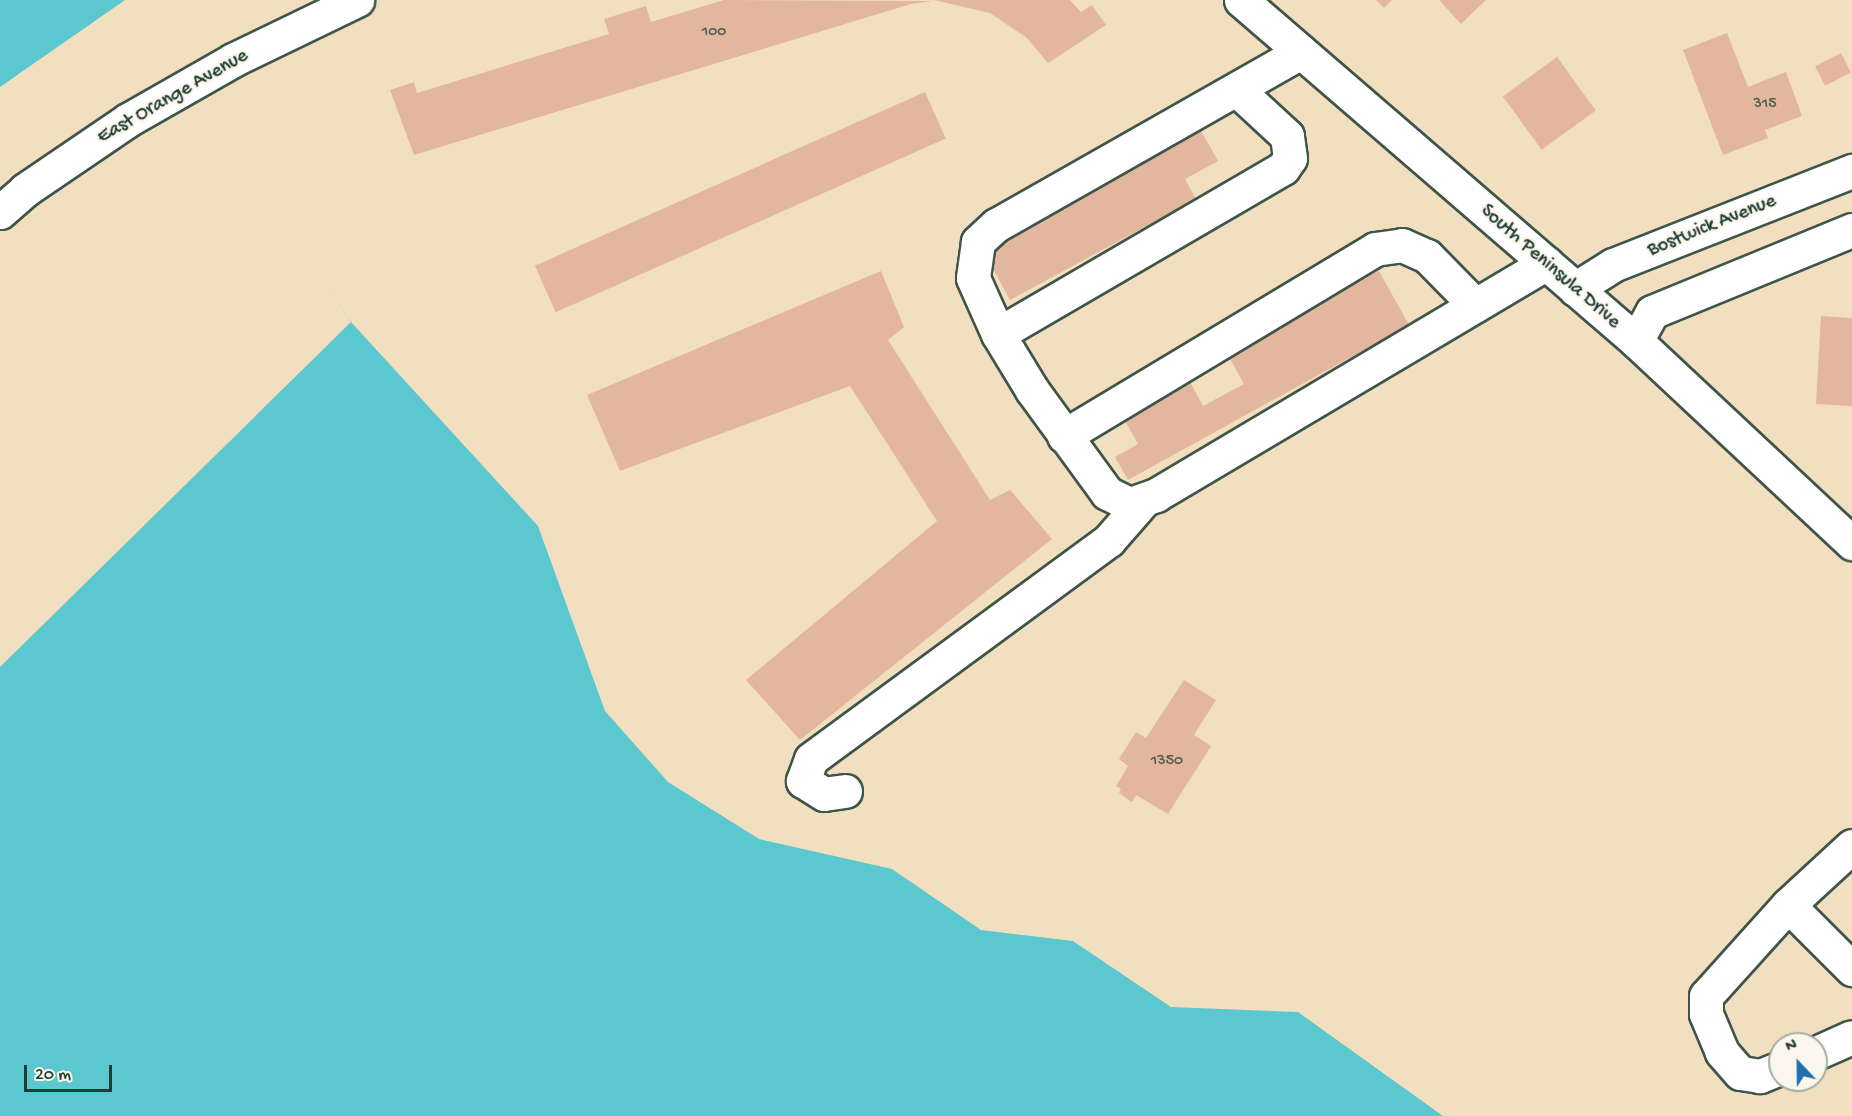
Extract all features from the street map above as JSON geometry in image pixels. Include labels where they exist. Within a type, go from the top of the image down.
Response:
[{"type":"street","name":"East Orange Avenue","points":[[0,212],[25,190],[128,120],[233,60],[357,0]]},
{"type":"street","name":"South Peninsula Drive","points":[[1241,0],[1636,341],[1852,543]]},
{"type":"street","points":[[1301,52],[986,232],[974,254],[974,278],[998,334],[1064,436],[1107,493],[1130,504],[1143,501],[1546,263]]},
{"type":"street","points":[[998,334],[1283,168],[1290,158],[1287,136],[1236,89]]},
{"type":"street","name":"Bostwick Avenue","points":[[1575,289],[1613,265],[1852,171]]},
{"type":"street","points":[[1636,341],[1652,312],[1852,230]]},
{"type":"street","points":[[1064,436],[1375,249],[1402,245],[1427,256],[1475,305]]},
{"type":"street","points":[[845,791],[824,794],[803,781],[811,759],[1109,540],[1143,501]]},
{"type":"street","points":[[1768,1073],[1760,1076],[1740,1073],[1722,1052],[1706,1014],[1706,996],[1788,905],[1847,857]]},
{"type":"street","points":[[1788,905],[1852,969]]},
{"type":"street","points":[[1828,1048],[1852,1037]]},
{"type":"water","points":[[0,0],[137,0],[141,24],[351,322],[538,526],[605,711],[668,782],[759,839],[892,869],[981,930],[1073,941],[1171,1007],[1298,1012],[1443,1116],[0,1116]]},
{"type":"pier","points":[[125,0],[140,0],[144,23],[351,322],[0,667],[0,87]]},
{"type":"building","points":[[724,0],[933,1],[911,4],[414,155],[390,90],[414,82],[417,93],[609,34],[604,19],[646,6],[651,22]]},
{"type":"building","points":[[934,0],[1070,0],[1081,12],[1092,5],[1106,25],[1048,63],[1027,38],[990,13]]},
{"type":"building","points":[[1376,0],[1392,0],[1384,8]]},
{"type":"building","points":[[1439,0],[1486,0],[1461,24]]},
{"type":"building","points":[[1727,33],[1748,87],[1786,72],[1802,116],[1765,130],[1768,138],[1723,155],[1683,50]]},
{"type":"building","points":[[1841,53],[1851,73],[1825,86],[1815,66]]},
{"type":"building","points":[[1557,57],[1596,110],[1542,150],[1503,96]]},
{"type":"building","points":[[925,92],[946,139],[556,312],[535,266]]},
{"type":"building","points":[[1200,129],[1218,161],[1185,179],[1196,199],[1010,300],[981,247]]},
{"type":"building","points":[[881,271],[904,327],[888,340],[990,500],[1010,490],[1052,539],[800,740],[746,680],[937,521],[850,386],[620,471],[587,395]]},
{"type":"building","points":[[1379,271],[1409,325],[1128,480],[1115,457],[1138,444],[1123,417],[1189,380],[1203,406],[1244,384],[1228,355]]},
{"type":"building","points":[[1821,316],[1852,318],[1852,406],[1816,404]]},
{"type":"building","points":[[1184,680],[1216,700],[1194,735],[1211,746],[1168,814],[1136,795],[1132,802],[1119,793],[1121,789],[1116,786],[1128,766],[1119,759],[1136,732],[1146,738]]}]
